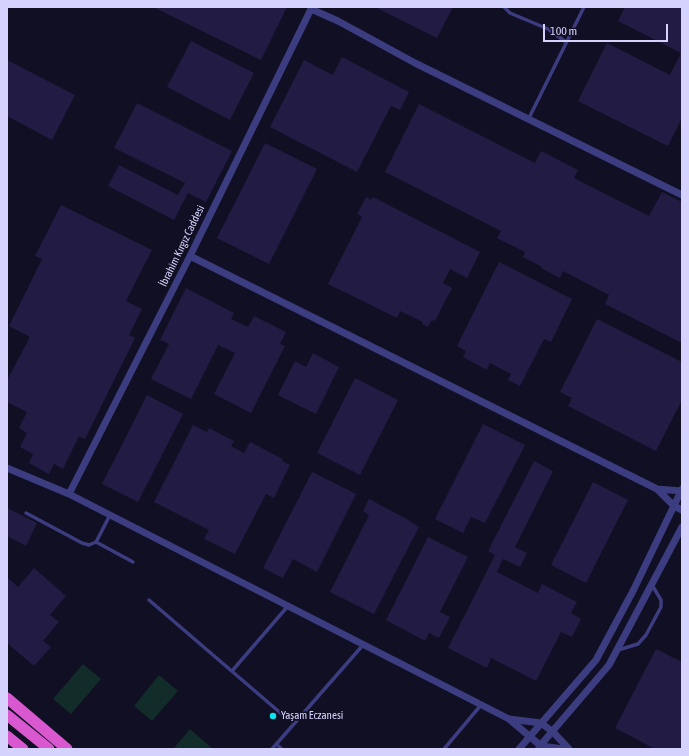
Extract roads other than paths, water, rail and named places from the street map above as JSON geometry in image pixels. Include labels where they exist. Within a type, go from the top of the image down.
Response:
[{"type":"highway","points":[[7,698],[67,749]]},
{"type":"highway","points":[[7,715],[48,749]]},
{"type":"highway","points":[[7,736],[23,749]]},
{"type":"street","points":[[311,8],[415,63],[529,118],[682,195]]},
{"type":"street","name":"İbrahim Kırgız Caddesi","points":[[69,494],[190,256],[311,8]]},
{"type":"street","points":[[190,256],[657,489],[674,506],[682,510]]},
{"type":"street","points":[[7,468],[69,494],[509,719],[539,747],[564,749]]},
{"type":"street","points":[[520,749],[596,660],[633,591],[682,490],[657,489]]},
{"type":"street","points":[[539,747],[609,665],[682,527]]},
{"type":"street","points":[[509,719],[541,723],[553,732],[569,749]]},
{"type":"lane","points":[[504,7],[510,13],[548,29],[566,42]]},
{"type":"lane","points":[[529,118],[584,7]]},
{"type":"lane","points":[[26,513],[82,543],[89,545],[96,542],[110,515]]},
{"type":"lane","points":[[96,542],[133,562]]},
{"type":"lane","points":[[617,650],[638,644],[646,636],[661,607],[661,600],[652,585]]},
{"type":"lane","points":[[149,600],[284,716]]},
{"type":"lane","points":[[232,672],[288,606]]},
{"type":"lane","points":[[272,749],[363,645]]},
{"type":"lane","points":[[444,749],[481,705]]},
{"type":"lane","points":[[276,744],[282,749]]},
{"type":"place","name":"Yaşam Eczanesi","points":[[273,716]]}]
